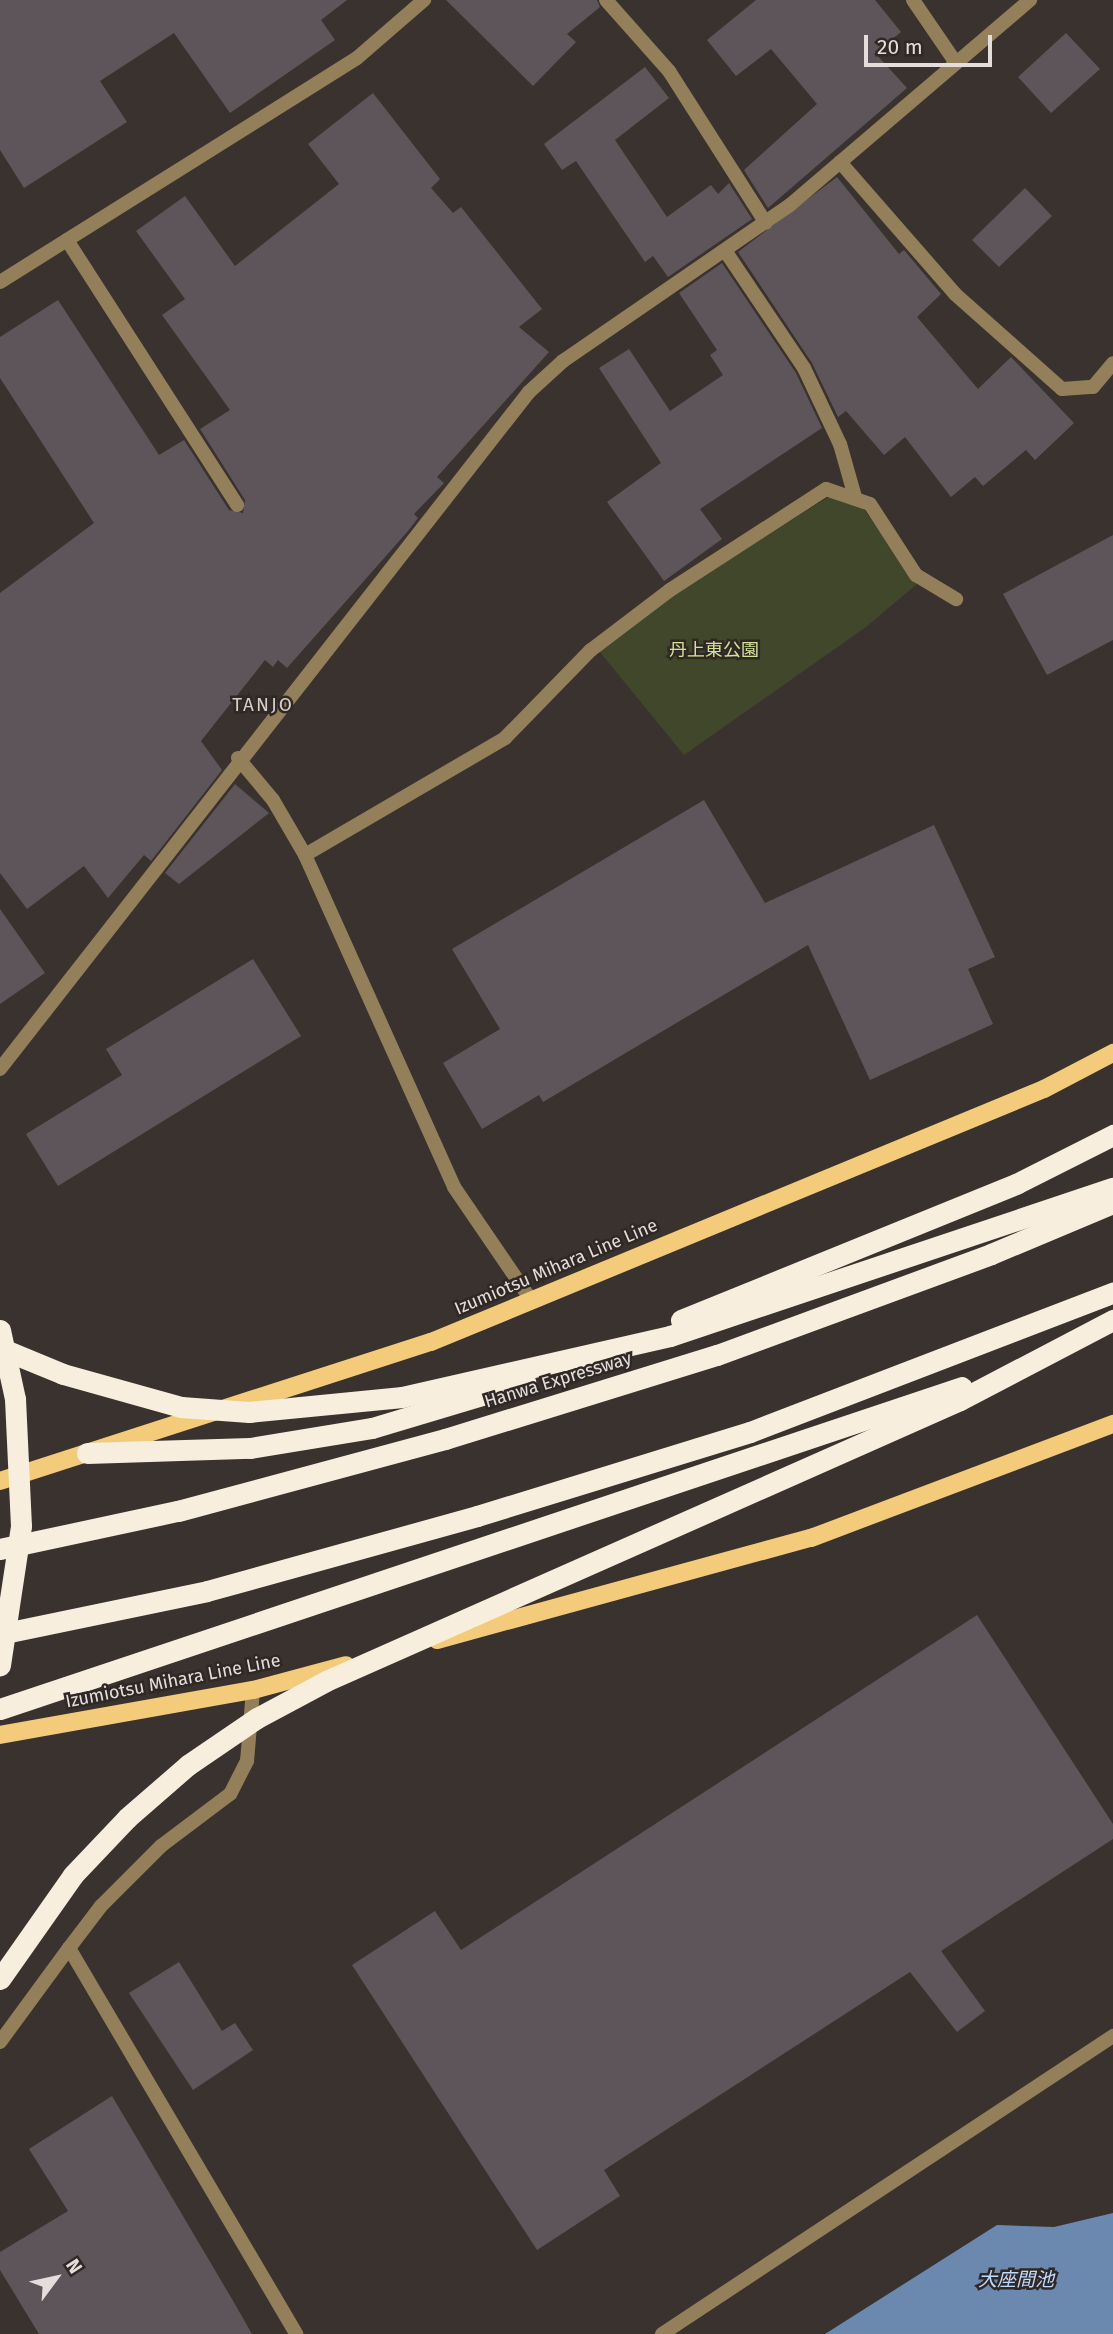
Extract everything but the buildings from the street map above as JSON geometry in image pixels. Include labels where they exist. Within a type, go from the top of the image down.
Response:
[{"type":"highway","points":[[87,1453],[250,1448],[372,1428],[496,1394],[1016,1184],[1113,1135]]},
{"type":"highway","points":[[0,1348],[63,1374],[181,1407],[249,1412],[402,1397],[696,1328],[1113,1188]]},
{"type":"highway","name":"Hanwa Expressway","points":[[0,1549],[178,1511],[445,1438],[691,1363],[991,1254],[1113,1203]]},
{"type":"highway","points":[[0,1634],[207,1591],[516,1504],[750,1432],[1017,1334],[1113,1293]]},
{"type":"highway","points":[[0,1979],[73,1875],[127,1818],[188,1765],[257,1718],[326,1681],[960,1400],[1113,1320]]},
{"type":"highway","points":[[0,1330],[15,1399],[21,1526],[0,1665]]},
{"type":"highway","points":[[0,1709],[1113,1336]]},
{"type":"main road","name":"Izumiotsu Mihara Line Line","points":[[0,1481],[431,1342],[1044,1088],[1113,1053]]},
{"type":"main road","name":"Izumiotsu Mihara Line Line","points":[[0,1735],[253,1690],[811,1538],[1113,1424]]},
{"type":"street","points":[[0,282],[357,58],[424,0]]},
{"type":"street","points":[[606,0],[669,71],[766,223]]},
{"type":"street","points":[[913,0],[956,64]]},
{"type":"street","points":[[0,1069],[238,758],[529,392],[564,361],[766,223],[1030,0]]},
{"type":"street","points":[[841,162],[955,294],[1062,389],[1093,387],[1113,363]]},
{"type":"street","points":[[67,240],[237,505]]},
{"type":"street","points":[[726,252],[804,368],[840,444],[855,497]]},
{"type":"street","points":[[304,855],[505,738],[591,650],[692,576],[826,489],[870,504],[916,575],[956,598]]},
{"type":"street","points":[[238,758],[272,800],[304,855],[454,1187],[531,1300]]},
{"type":"street","points":[[0,2042],[101,1906],[162,1846],[230,1794],[247,1761],[253,1690]]},
{"type":"street","points":[[69,1948],[296,2334]]},
{"type":"street","points":[[662,2334],[1113,2036]]},
{"type":"green space","name":"丹上東公園","points":[[855,497],[917,584],[866,627],[684,755],[599,651],[674,593],[827,498]]},
{"type":"water","name":"大座間池","points":[[1113,2213],[1113,2334],[825,2334],[997,2225],[1054,2227]]},
{"type":"district","name":"TANJO","points":[[263,705]]}]
